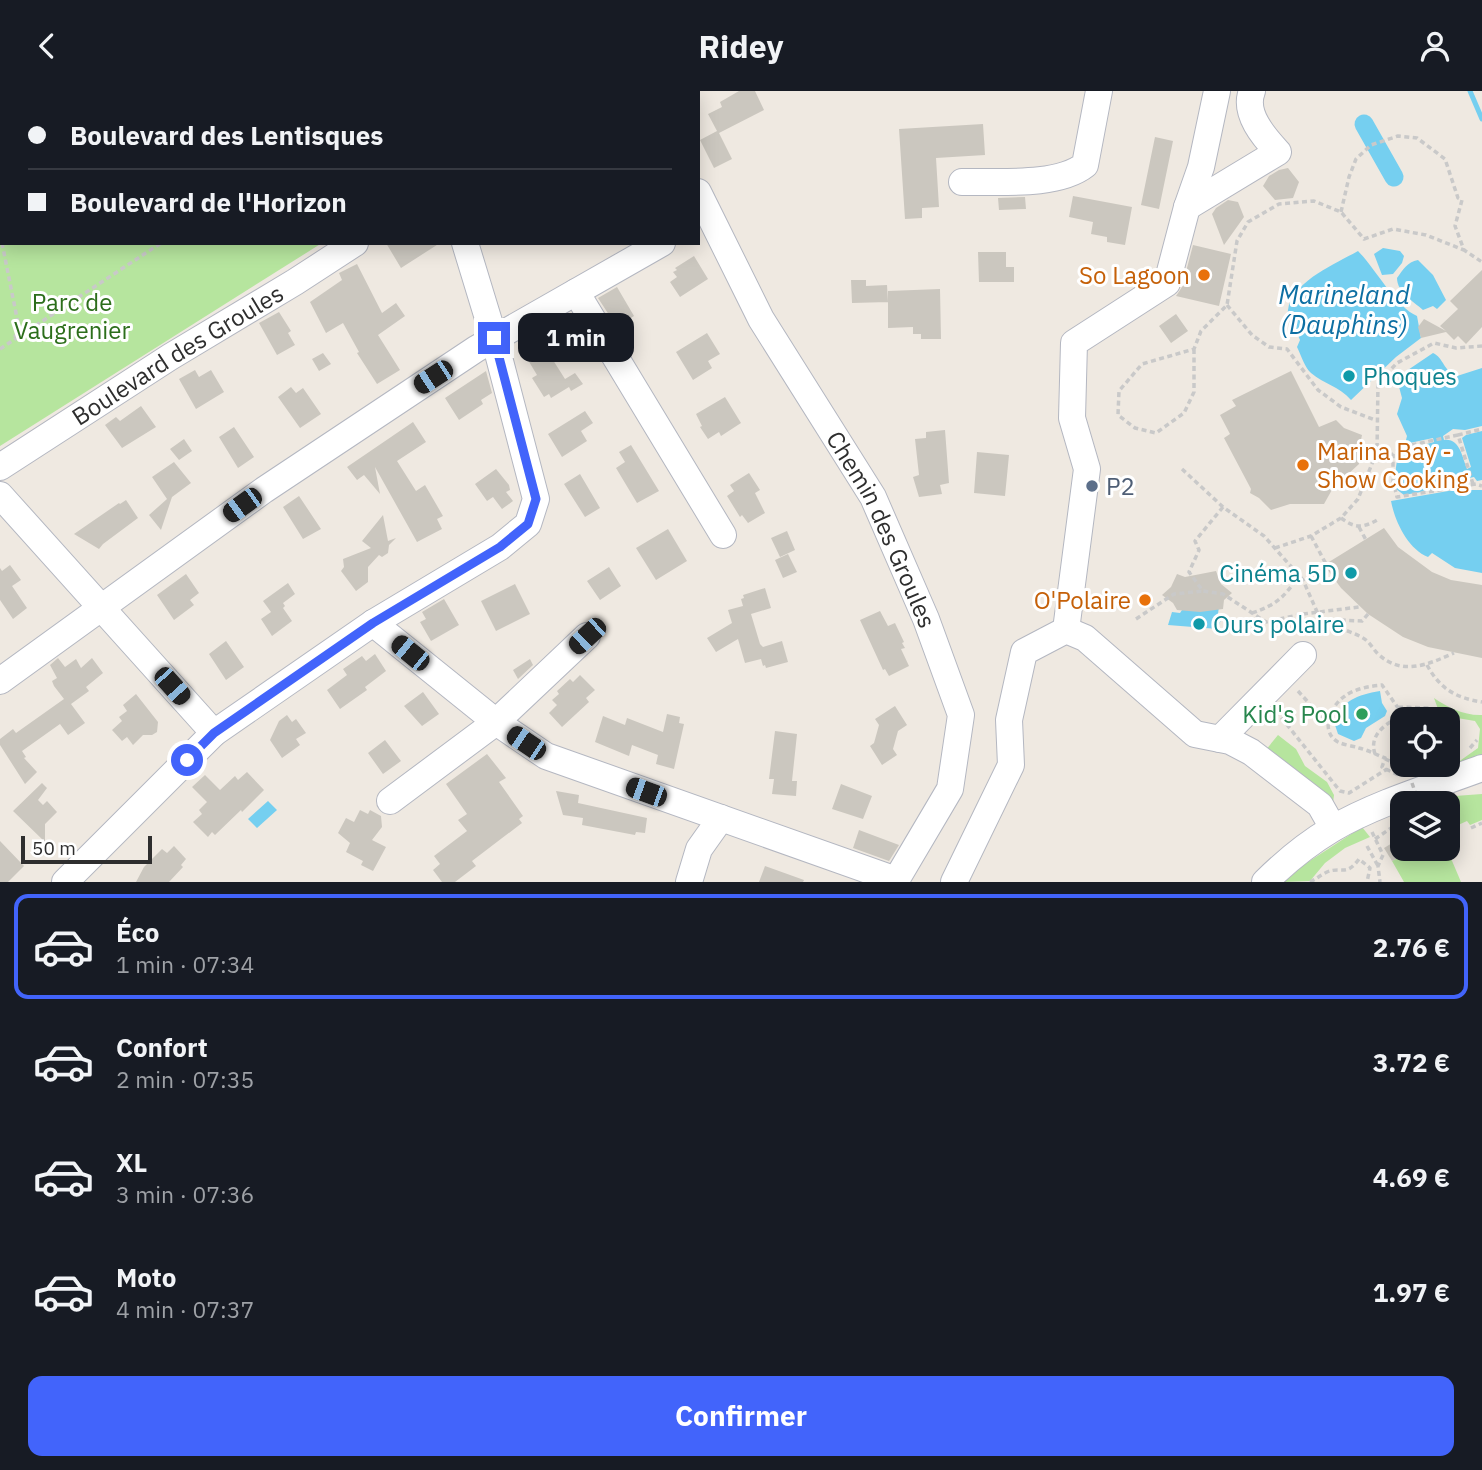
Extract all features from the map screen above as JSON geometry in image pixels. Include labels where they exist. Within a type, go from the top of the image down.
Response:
[{"type":"street","points":[[962,182],[1052,179],[1074,173],[1085,165],[1099,91]]},
{"type":"street","points":[[1066,630],[1087,469],[1072,418],[1074,343],[1167,283],[1187,207],[1201,167],[1217,91]]},
{"type":"street","points":[[1187,207],[1278,152],[1262,135],[1253,116],[1250,97],[1252,91]]},
{"type":"street","name":"Chemin des Groules","points":[[700,201],[704,219],[761,319],[873,497],[926,619],[961,715],[950,789],[896,881]]},
{"type":"street","name":"Boulevard des Groules","points":[[0,467],[170,357],[352,245]]},
{"type":"street","points":[[65,882],[214,733],[373,623],[500,547],[528,524],[536,499],[494,338],[466,245]]},
{"type":"street","points":[[0,681],[264,489],[494,338],[658,245]]},
{"type":"street","points":[[576,292],[723,535]]},
{"type":"street","points":[[0,495],[214,733]]},
{"type":"street","points":[[373,623],[496,722],[546,756],[896,881]]},
{"type":"street","points":[[1066,630],[1085,638],[1195,734],[1230,741],[1251,752],[1320,805],[1333,828]]},
{"type":"street","points":[[954,882],[1011,765],[1009,720],[1024,652],[1066,630]]},
{"type":"street","points":[[390,801],[496,722],[587,636]]},
{"type":"street","points":[[1220,739],[1303,655]]},
{"type":"street","points":[[1265,882],[1288,859],[1333,828],[1392,801],[1482,768]]},
{"type":"street","points":[[689,882],[699,849],[721,818]]},
{"type":"path","points":[[1341,212],[1356,159],[1380,140],[1398,136],[1417,138],[1445,159],[1458,198],[1462,200],[1455,226],[1464,250]]},
{"type":"path","points":[[1194,349],[1142,365],[1119,391],[1118,415],[1135,428],[1156,433],[1184,413],[1194,392],[1194,349],[1201,331],[1227,305],[1237,241],[1248,222],[1279,204],[1314,201],[1341,212],[1364,240],[1393,229],[1426,236],[1464,250],[1482,262]]},
{"type":"path","points":[[2,245],[18,323],[15,338]]},
{"type":"path","points":[[0,349],[158,245]]},
{"type":"path","points":[[1227,305],[1252,335],[1269,347],[1287,349],[1318,390],[1341,407],[1378,421]]},
{"type":"path","points":[[1275,548],[1311,536],[1341,518],[1358,499],[1377,451],[1378,383],[1396,363],[1434,343],[1455,348],[1482,346]]},
{"type":"path","points":[[1482,429],[1402,447],[1393,454],[1396,497],[1448,490],[1472,482],[1482,486]]},
{"type":"path","points":[[1458,435],[1472,482]]},
{"type":"path","points":[[1182,469],[1223,507],[1264,536],[1275,548],[1299,575],[1322,624],[1365,639],[1378,654],[1391,663],[1406,668],[1427,665],[1454,653]]},
{"type":"path","points":[[1203,591],[1189,572],[1199,550],[1195,541],[1223,507]]},
{"type":"path","points":[[1341,518],[1353,527],[1364,528],[1379,519]]},
{"type":"path","points":[[1359,527],[1366,540]]},
{"type":"path","points":[[1311,536],[1326,564]]},
{"type":"path","points":[[1289,580],[1299,575]]},
{"type":"path","points":[[1252,613],[1279,601],[1299,575]]},
{"type":"path","points":[[1136,619],[1174,594],[1203,591],[1223,594],[1266,622],[1359,607]]},
{"type":"path","points":[[1322,624],[1339,620],[1362,621],[1368,614]]},
{"type":"path","points":[[1427,665],[1435,679],[1460,698],[1482,702]]},
{"type":"path","points":[[1283,675],[1327,723],[1337,742],[1390,760]]},
{"type":"path","points":[[1327,723],[1331,712],[1346,695],[1375,686],[1382,685],[1398,707]]},
{"type":"path","points":[[1261,698],[1279,715],[1340,791],[1349,793],[1387,769]]},
{"type":"path","points":[[1375,754],[1373,747],[1379,731],[1390,722]]},
{"type":"path","points":[[1385,758],[1382,767],[1390,770]]},
{"type":"path","points":[[1412,783],[1415,791]]},
{"type":"path","points":[[1471,828],[1482,823]]},
{"type":"path","points":[[1378,866],[1383,855],[1375,839],[1390,829]]},
{"type":"path","points":[[1367,846],[1378,866],[1380,882]]},
{"type":"path","points":[[1310,882],[1329,871],[1343,872],[1352,869],[1359,859],[1370,868],[1367,882]]},
{"type":"green space","name":"Parc de Vaugrenier","points":[[0,245],[319,245],[0,446]]},
{"type":"green space","points":[[1434,698],[1449,707],[1437,707]]},
{"type":"green space","points":[[1460,711],[1482,715],[1482,760],[1460,764],[1460,761],[1478,748],[1480,729],[1475,721],[1460,718]]},
{"type":"green space","points":[[1278,735],[1296,749],[1305,766],[1327,782],[1334,795],[1333,803],[1265,751]]},
{"type":"green space","points":[[1482,794],[1482,820],[1470,825],[1467,821],[1460,824],[1460,796]]},
{"type":"green space","points":[[1362,827],[1370,837],[1345,848],[1325,863],[1310,881],[1284,882],[1285,877]]},
{"type":"green space","points":[[1392,861],[1452,861],[1461,882],[1404,882]]},
{"type":"water","points":[[1383,248],[1400,251],[1404,256],[1393,274],[1382,275],[1374,254]]},
{"type":"water","name":"Marineland (Dauphins)","points":[[1358,251],[1401,304],[1417,316],[1421,338],[1396,357],[1351,400],[1342,391],[1309,371],[1297,347],[1300,340],[1290,326],[1288,312],[1291,300],[1306,282]]},
{"type":"water","points":[[1418,260],[1433,275],[1446,300],[1437,309],[1433,306],[1423,310],[1406,296],[1398,283],[1397,278],[1406,267]]},
{"type":"water","points":[[1433,353],[1457,376],[1482,368],[1482,426],[1465,430],[1453,429],[1443,436],[1444,440],[1457,445],[1467,469],[1471,467],[1462,438],[1482,431],[1482,480],[1469,478],[1468,482],[1456,490],[1482,490],[1482,573],[1455,568],[1432,553],[1428,557],[1414,548],[1404,534],[1391,501],[1454,490],[1449,487],[1404,495],[1396,489],[1396,465],[1402,453],[1434,442],[1433,438],[1405,444],[1407,436],[1397,414],[1402,398],[1399,376]]},
{"type":"water","points":[[1219,606],[1218,614],[1222,616],[1218,629],[1168,625],[1172,612],[1180,613],[1184,607]]},
{"type":"water","name":"Kid's Pool","points":[[1380,691],[1387,711],[1385,716],[1366,728],[1361,738],[1354,741],[1338,734],[1334,722],[1342,708],[1364,694]]},
{"type":"water","points":[[268,801],[277,810],[257,828],[248,819]]},
{"type":"building","points":[[739,91],[755,91],[764,110],[719,133],[732,159],[714,168],[700,140],[717,131],[708,114],[722,107],[720,102]]},
{"type":"building","points":[[983,124],[985,155],[936,158],[939,207],[922,208],[922,218],[905,219],[899,129]]},
{"type":"building","points":[[1155,137],[1173,141],[1159,209],[1141,205]]},
{"type":"building","points":[[1288,168],[1299,182],[1293,198],[1275,200],[1263,186],[1269,176]]},
{"type":"building","points":[[1073,196],[1132,207],[1125,245],[1107,242],[1107,237],[1091,234],[1093,222],[1069,217]]},
{"type":"building","points":[[1025,197],[1026,209],[999,210],[998,198]]},
{"type":"building","points":[[1228,200],[1238,202],[1244,217],[1224,245],[1212,214]]},
{"type":"building","points":[[387,245],[437,245],[401,268]]},
{"type":"building","name":"So Lagoon","points":[[1193,245],[1231,254],[1219,306],[1176,296],[1182,287]]},
{"type":"building","points":[[978,252],[1006,252],[1006,267],[1014,267],[1014,282],[979,282]]},
{"type":"building","points":[[694,256],[708,279],[680,297],[670,282],[677,277],[673,272]]},
{"type":"building","points":[[357,264],[382,313],[396,303],[405,316],[378,335],[400,370],[377,384],[357,353],[359,352],[343,323],[326,333],[310,302],[342,280],[339,273]]},
{"type":"building","points":[[1482,270],[1482,327],[1466,344],[1458,336],[1454,340],[1446,332],[1421,338],[1418,327],[1424,319],[1446,331],[1440,326],[1458,309],[1450,301]]},
{"type":"building","points":[[851,280],[866,280],[866,286],[887,285],[888,302],[852,303]]},
{"type":"building","points":[[617,287],[634,316],[617,327],[598,298]]},
{"type":"building","points":[[940,289],[941,339],[921,339],[921,334],[913,334],[913,327],[888,328],[888,291]]},
{"type":"building","points":[[279,312],[291,331],[288,333],[295,345],[277,355],[259,323]]},
{"type":"building","points":[[1176,314],[1188,331],[1171,343],[1159,326]]},
{"type":"building","points":[[707,333],[720,354],[708,361],[712,368],[693,380],[676,352]]},
{"type":"building","points":[[546,349],[565,379],[575,373],[583,384],[571,391],[569,387],[551,398],[549,394],[544,397],[532,378],[537,375],[528,360]]},
{"type":"building","points":[[323,353],[331,364],[319,371],[312,359]]},
{"type":"building","points":[[195,370],[199,377],[211,370],[224,392],[196,409],[179,379]]},
{"type":"building","points":[[486,371],[492,393],[481,400],[483,404],[459,420],[445,398]]},
{"type":"building","points":[[1291,371],[1319,427],[1336,420],[1344,428],[1362,435],[1359,464],[1333,488],[1324,504],[1290,504],[1271,510],[1250,493],[1251,489],[1224,438],[1230,434],[1220,415],[1236,406],[1232,400]]},
{"type":"building","points":[[291,387],[296,393],[303,388],[321,414],[300,428],[278,397]]},
{"type":"building","points":[[725,397],[741,423],[721,436],[719,432],[708,439],[696,414]]},
{"type":"building","points":[[141,406],[156,427],[122,448],[105,425],[116,417],[120,421]]},
{"type":"building","points":[[585,411],[593,423],[581,431],[587,441],[562,457],[548,434]]},
{"type":"building","points":[[413,422],[426,442],[397,461],[416,491],[425,485],[443,516],[437,519],[442,529],[417,542],[375,467],[380,494],[364,475],[357,480],[347,467]]},
{"type":"building","points":[[234,427],[254,457],[238,468],[219,437]]},
{"type":"building","points":[[945,430],[949,483],[940,485],[942,494],[919,497],[913,477],[919,475],[915,439],[926,438],[926,432]]},
{"type":"building","points":[[184,439],[192,451],[179,460],[170,449]]},
{"type":"building","points":[[631,445],[659,491],[637,503],[616,468],[625,462],[619,452]]},
{"type":"building","points":[[977,452],[1009,455],[1005,496],[974,493]]},
{"type":"building","points":[[174,462],[191,483],[172,497],[161,530],[149,515],[167,499],[152,477]]},
{"type":"building","points":[[496,469],[509,485],[510,490],[506,492],[513,501],[502,509],[493,497],[487,501],[475,484]]},
{"type":"building","points":[[749,473],[760,490],[755,493],[765,513],[748,523],[742,515],[740,517],[727,496],[734,491],[730,485]]},
{"type":"building","points":[[580,474],[600,508],[585,517],[564,484]]},
{"type":"building","points":[[299,496],[321,529],[303,539],[283,507]]},
{"type":"building","points":[[126,500],[138,518],[99,549],[74,534],[119,503]]},
{"type":"building","points":[[383,515],[388,541],[396,538],[389,545],[388,553],[382,557],[379,555],[368,567],[368,582],[356,591],[341,571],[344,567],[343,559],[371,548],[362,541]]},
{"type":"building","points":[[1384,528],[1398,547],[1432,572],[1451,580],[1482,585],[1482,658],[1428,647],[1403,637],[1368,614],[1341,588],[1324,565]]},
{"type":"building","points":[[668,529],[687,561],[656,580],[636,548]]},
{"type":"building","points":[[787,531],[795,550],[780,557],[771,538]]},
{"type":"building","points":[[788,554],[797,572],[783,578],[775,560]]},
{"type":"building","points":[[10,565],[21,580],[12,586],[27,608],[13,619],[0,600],[0,568],[2,571]]},
{"type":"building","points":[[609,567],[621,586],[600,600],[587,581]]},
{"type":"building","points":[[1216,571],[1221,584],[1232,593],[1224,600],[1223,609],[1200,612],[1177,610],[1173,603],[1162,595],[1171,587],[1177,574],[1185,577]]},
{"type":"building","points":[[186,574],[199,593],[190,600],[194,605],[174,620],[157,595]]},
{"type":"building","points":[[288,583],[295,594],[283,603],[283,608],[292,621],[272,636],[261,619],[271,612],[263,601]]},
{"type":"building","points":[[515,584],[530,614],[496,631],[481,601]]},
{"type":"building","points":[[765,588],[771,608],[751,614],[760,644],[763,647],[782,641],[788,662],[766,668],[761,659],[745,663],[738,639],[716,652],[707,638],[732,623],[728,610],[743,606],[743,595]]},
{"type":"building","points":[[444,599],[459,625],[431,641],[420,622],[426,619],[422,612]]},
{"type":"building","points":[[880,611],[888,626],[895,623],[904,642],[902,643],[905,648],[901,649],[909,666],[889,676],[885,669],[883,670],[860,620]]},
{"type":"building","points":[[226,641],[244,667],[226,680],[209,654]]},
{"type":"building","points":[[375,654],[386,671],[365,687],[367,690],[340,709],[327,690],[347,675],[343,669],[362,656],[366,661]]},
{"type":"building","points":[[58,658],[65,667],[76,659],[81,668],[92,658],[103,673],[86,687],[89,691],[71,704],[85,723],[68,735],[60,724],[22,751],[26,757],[24,758],[37,772],[25,784],[0,745],[0,739],[13,729],[16,733],[64,699],[52,681],[57,678],[50,665]]},
{"type":"building","points":[[530,659],[533,665],[518,679],[513,670]]},
{"type":"building","points":[[580,675],[595,690],[586,698],[589,702],[562,727],[549,713],[557,705],[552,700],[570,679],[573,682]]},
{"type":"building","points":[[423,692],[439,714],[422,726],[404,706]]},
{"type":"building","points":[[136,694],[158,722],[157,732],[143,735],[133,745],[127,737],[122,741],[112,730],[122,721],[119,717],[127,711],[123,705]]},
{"type":"building","points":[[895,706],[907,725],[898,731],[893,749],[897,755],[882,765],[870,746],[874,743],[879,725],[875,719]]},
{"type":"building","points":[[667,714],[680,717],[679,723],[684,724],[674,769],[656,764],[658,755],[632,745],[629,756],[595,742],[603,716],[625,725],[627,718],[663,732]]},
{"type":"building","points":[[287,715],[292,722],[296,719],[306,733],[296,739],[300,745],[282,758],[270,740],[279,721]]},
{"type":"building","points":[[775,731],[797,734],[792,781],[797,781],[796,796],[772,794],[774,779],[769,779]]},
{"type":"building","points":[[385,740],[401,761],[383,774],[368,753]]},
{"type":"building","points":[[487,754],[506,778],[499,782],[523,816],[519,819],[522,823],[472,861],[476,866],[455,882],[442,882],[433,870],[440,864],[434,856],[467,831],[458,820],[467,814],[446,784]]},
{"type":"building","points":[[247,772],[264,790],[215,835],[212,832],[208,837],[193,822],[202,814],[199,810],[207,802],[192,787],[205,775],[220,790],[235,776],[238,780]]},
{"type":"building","points":[[42,783],[47,788],[38,800],[43,805],[47,801],[57,812],[45,824],[45,842],[13,811]]},
{"type":"building","points":[[841,784],[872,796],[863,819],[832,809]]},
{"type":"building","points":[[556,791],[579,795],[578,803],[647,818],[645,833],[636,832],[635,835],[582,825],[583,818],[563,815]]},
{"type":"building","points":[[360,810],[368,814],[370,810],[381,816],[382,827],[372,840],[386,847],[373,871],[361,865],[363,861],[346,852],[350,843],[338,833],[346,818],[354,822]]},
{"type":"building","points":[[859,830],[899,845],[889,861],[853,848]]},
{"type":"building","points":[[0,841],[24,866],[8,882],[0,882]]},
{"type":"building","points":[[1390,844],[1390,858],[1384,848]]},
{"type":"building","points":[[174,846],[186,859],[181,865],[183,867],[169,882],[136,882],[144,867],[162,849],[167,853]]},
{"type":"building","points":[[765,866],[804,880],[759,882]]},
{"type":"waterway","points":[[1470,91],[1482,119]]},
{"type":"waterway","points":[[1364,124],[1394,177]]},
{"type":"place","name":"So Lagoon","points":[[1204,275]]},
{"type":"place","name":"Phoques","points":[[1349,376]]},
{"type":"place","name":"Marina Bay - Show Cooking","points":[[1303,465]]},
{"type":"place","name":"P2","points":[[1092,486]]},
{"type":"place","name":"Cinéma 5D","points":[[1351,573]]},
{"type":"place","name":"O'Polaire","points":[[1145,600]]},
{"type":"place","name":"Ours polaire","points":[[1199,624]]},
{"type":"place","name":"Kid's Pool","points":[[1362,714]]},
{"type":"route","points":[[187,760],[214,733],[254,705],[373,623],[500,547],[528,524],[536,499],[494,338]]}]
